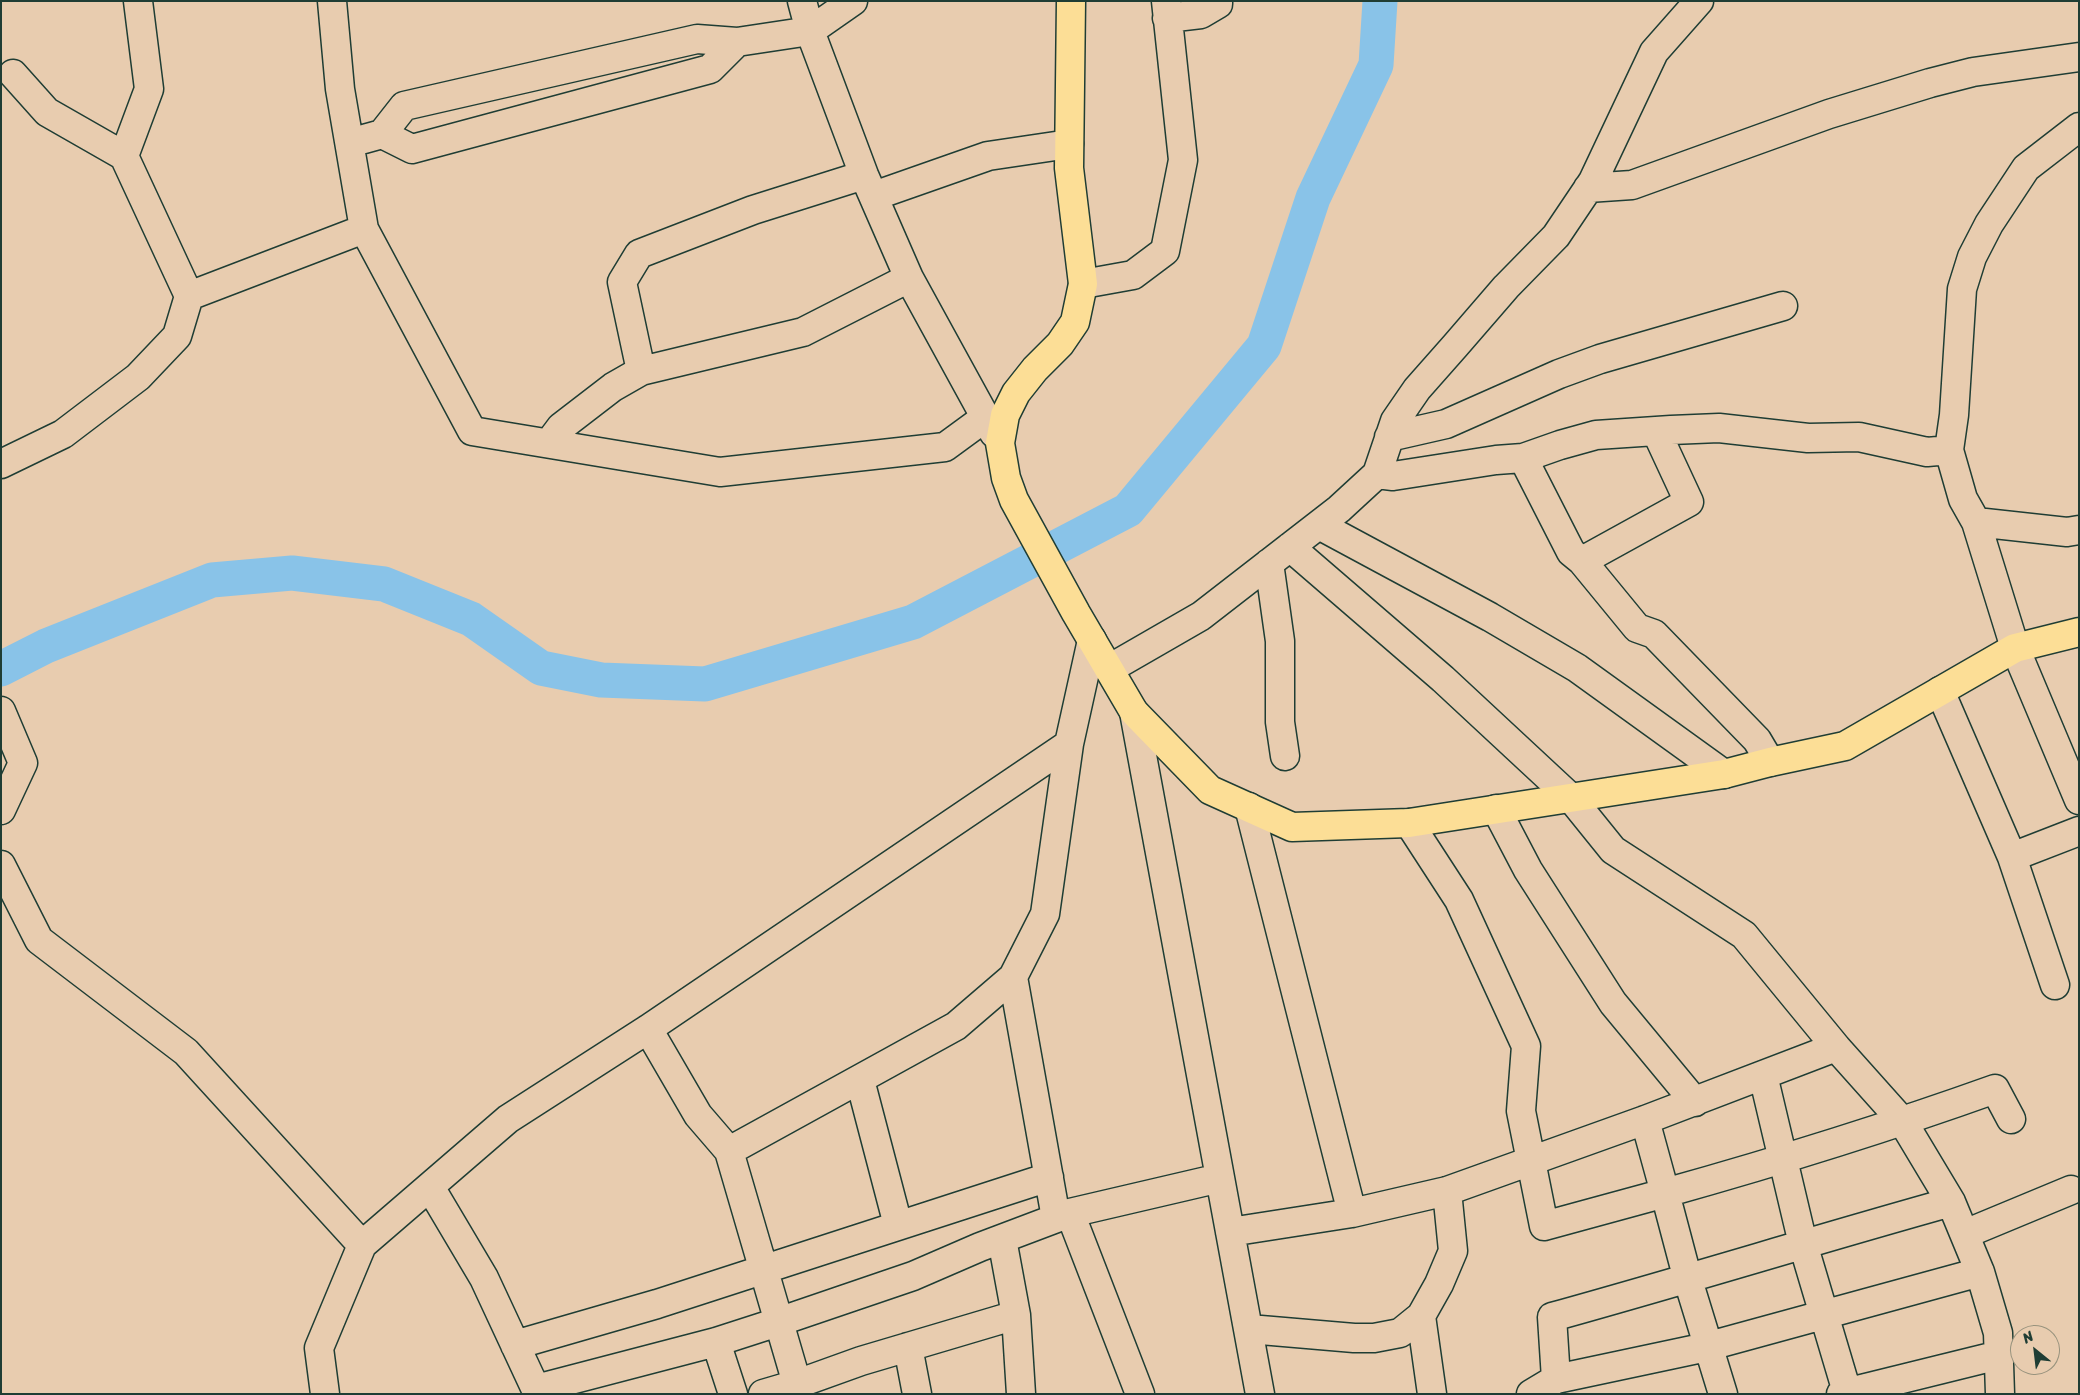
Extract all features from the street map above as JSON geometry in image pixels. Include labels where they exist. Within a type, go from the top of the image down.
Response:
[{"type":"main road","points":[[1071,1],[1069,168],[1083,284],[1075,322],[1060,344],[1035,369],[1016,393],[1005,415],[1000,443],[1006,478],[1014,500],[1076,613],[1134,712],[1210,790],[1292,827],[1408,823],[1724,774],[1845,746],[2015,648],[2079,632]]},
{"type":"street","points":[[124,156],[149,89],[138,1]]},
{"type":"street","points":[[332,1],[340,88],[364,229],[472,431],[720,472],[945,447],[986,417]]},
{"type":"street","points":[[802,1],[810,31],[869,185],[910,278],[1000,443]]},
{"type":"street","points":[[349,143],[382,134],[404,106],[697,39],[737,42],[810,31],[853,1]]},
{"type":"street","points":[[1083,284],[1133,275],[1165,251],[1183,160],[1166,10],[1201,14],[1218,4],[1218,1]]},
{"type":"street","points":[[1109,669],[1201,616],[1339,509],[1377,474],[1395,421],[1417,389],[1506,287],[1556,236],[1588,188],[1654,52],[1699,1]]},
{"type":"street","points":[[382,134],[412,149],[710,69],[737,42]]},
{"type":"street","points":[[1588,188],[1632,184],[1829,114],[1930,83],[1973,72],[2079,57]]},
{"type":"street","points":[[1,464],[63,434],[138,378],[177,336],[189,296],[124,156],[48,112],[13,74]]},
{"type":"street","points":[[2079,126],[2026,168],[1989,224],[1972,257],[1962,289],[1956,396],[1950,450],[1963,499],[1976,522],[2015,648],[2079,800]]},
{"type":"street","points":[[642,371],[622,282],[640,254],[752,210],[869,185],[988,156],[1069,144]]},
{"type":"street","points":[[189,296],[364,229]]},
{"type":"street","points":[[549,443],[561,427],[613,387],[642,371],[803,332],[910,278]]},
{"type":"street","points":[[1389,437],[1446,424],[1559,374],[1600,359],[1783,306]]},
{"type":"street","points":[[1377,474],[1393,476],[1496,460],[1523,458],[1560,445],[1596,436],[1719,428],[1808,438],[1859,437],[1927,452],[1950,450]]},
{"type":"street","points":[[1582,561],[1689,502],[1656,431]]},
{"type":"street","points":[[1523,458],[1571,552],[1582,561],[1638,628],[1654,634],[1757,740],[1770,762]]},
{"type":"street","points":[[1976,522],[2067,532],[2079,530]]},
{"type":"street","points":[[1319,525],[1490,617],[1577,668],[1724,774]]},
{"type":"street","points":[[1280,555],[1280,722],[1285,756]]},
{"type":"street","points":[[1280,555],[1443,679],[1571,798],[1613,850],[1744,935],[1836,1047],[1903,1122],[1952,1202],[1980,1272],[1998,1333],[2000,1394]]},
{"type":"street","points":[[729,1151],[956,1026],[1014,977],[1045,914],[1069,744],[1083,690],[1092,640]]},
{"type":"street","points":[[1940,692],[2012,857],[2055,985]]},
{"type":"street","points":[[1134,712],[1260,1394]]},
{"type":"street","points":[[1,810],[23,763],[3,715]]},
{"type":"street","points":[[325,1394],[319,1348],[362,1245],[508,1119],[648,1029],[1069,744]]},
{"type":"street","points":[[1249,807],[1352,1213]]},
{"type":"street","points":[[1496,809],[1528,870],[1613,1004],[1695,1102]]},
{"type":"street","points":[[1408,823],[1459,900],[1526,1046],[1520,1111],[1544,1226],[1783,1160],[1903,1122],[1995,1089],[2011,1119]]},
{"type":"street","points":[[2012,857],[2079,831]]},
{"type":"street","points":[[1,865],[39,940],[186,1052],[362,1245]]},
{"type":"street","points":[[1014,977],[1049,1177],[1063,1216],[1140,1394]]},
{"type":"street","points":[[648,1029],[698,1115],[729,1151],[798,1389]]},
{"type":"street","points":[[1230,1232],[1352,1213],[1447,1191],[1695,1102],[1836,1047]]},
{"type":"street","points":[[1763,1075],[1803,1244],[1825,1314],[1844,1393],[1999,1355]]},
{"type":"street","points":[[860,1080],[898,1225]]},
{"type":"street","points":[[1645,1120],[1688,1280],[1710,1346],[1723,1394]]},
{"type":"street","points":[[515,1345],[657,1304],[1049,1177]]},
{"type":"street","points":[[430,1187],[484,1278],[537,1392],[716,1342],[778,1322],[913,1276],[1002,1238],[1063,1216],[1220,1178]]},
{"type":"street","points":[[1965,1234],[2071,1190]]},
{"type":"street","points":[[1249,1329],[1354,1338],[1374,1338],[1400,1333],[1421,1316],[1439,1284],[1453,1251],[1447,1191]]},
{"type":"street","points":[[1556,1379],[1552,1317],[1688,1280],[1803,1244],[1952,1202]]},
{"type":"street","points":[[1002,1238],[1016,1315],[1021,1394]]},
{"type":"street","points":[[1531,1394],[1556,1379],[1710,1346],[1980,1272]]},
{"type":"street","points":[[763,1394],[798,1389],[861,1361],[1016,1315]]},
{"type":"street","points":[[1421,1316],[1432,1394]]},
{"type":"street","points":[[716,1342],[733,1394]]},
{"type":"street","points":[[908,1347],[917,1394]]},
{"type":"waterway","points":[[1,669],[46,646],[212,580],[292,573],[384,584],[471,619],[541,668],[601,680],[705,684],[913,622],[1128,510],[1264,346],[1313,198],[1376,65],[1380,1]]}]
